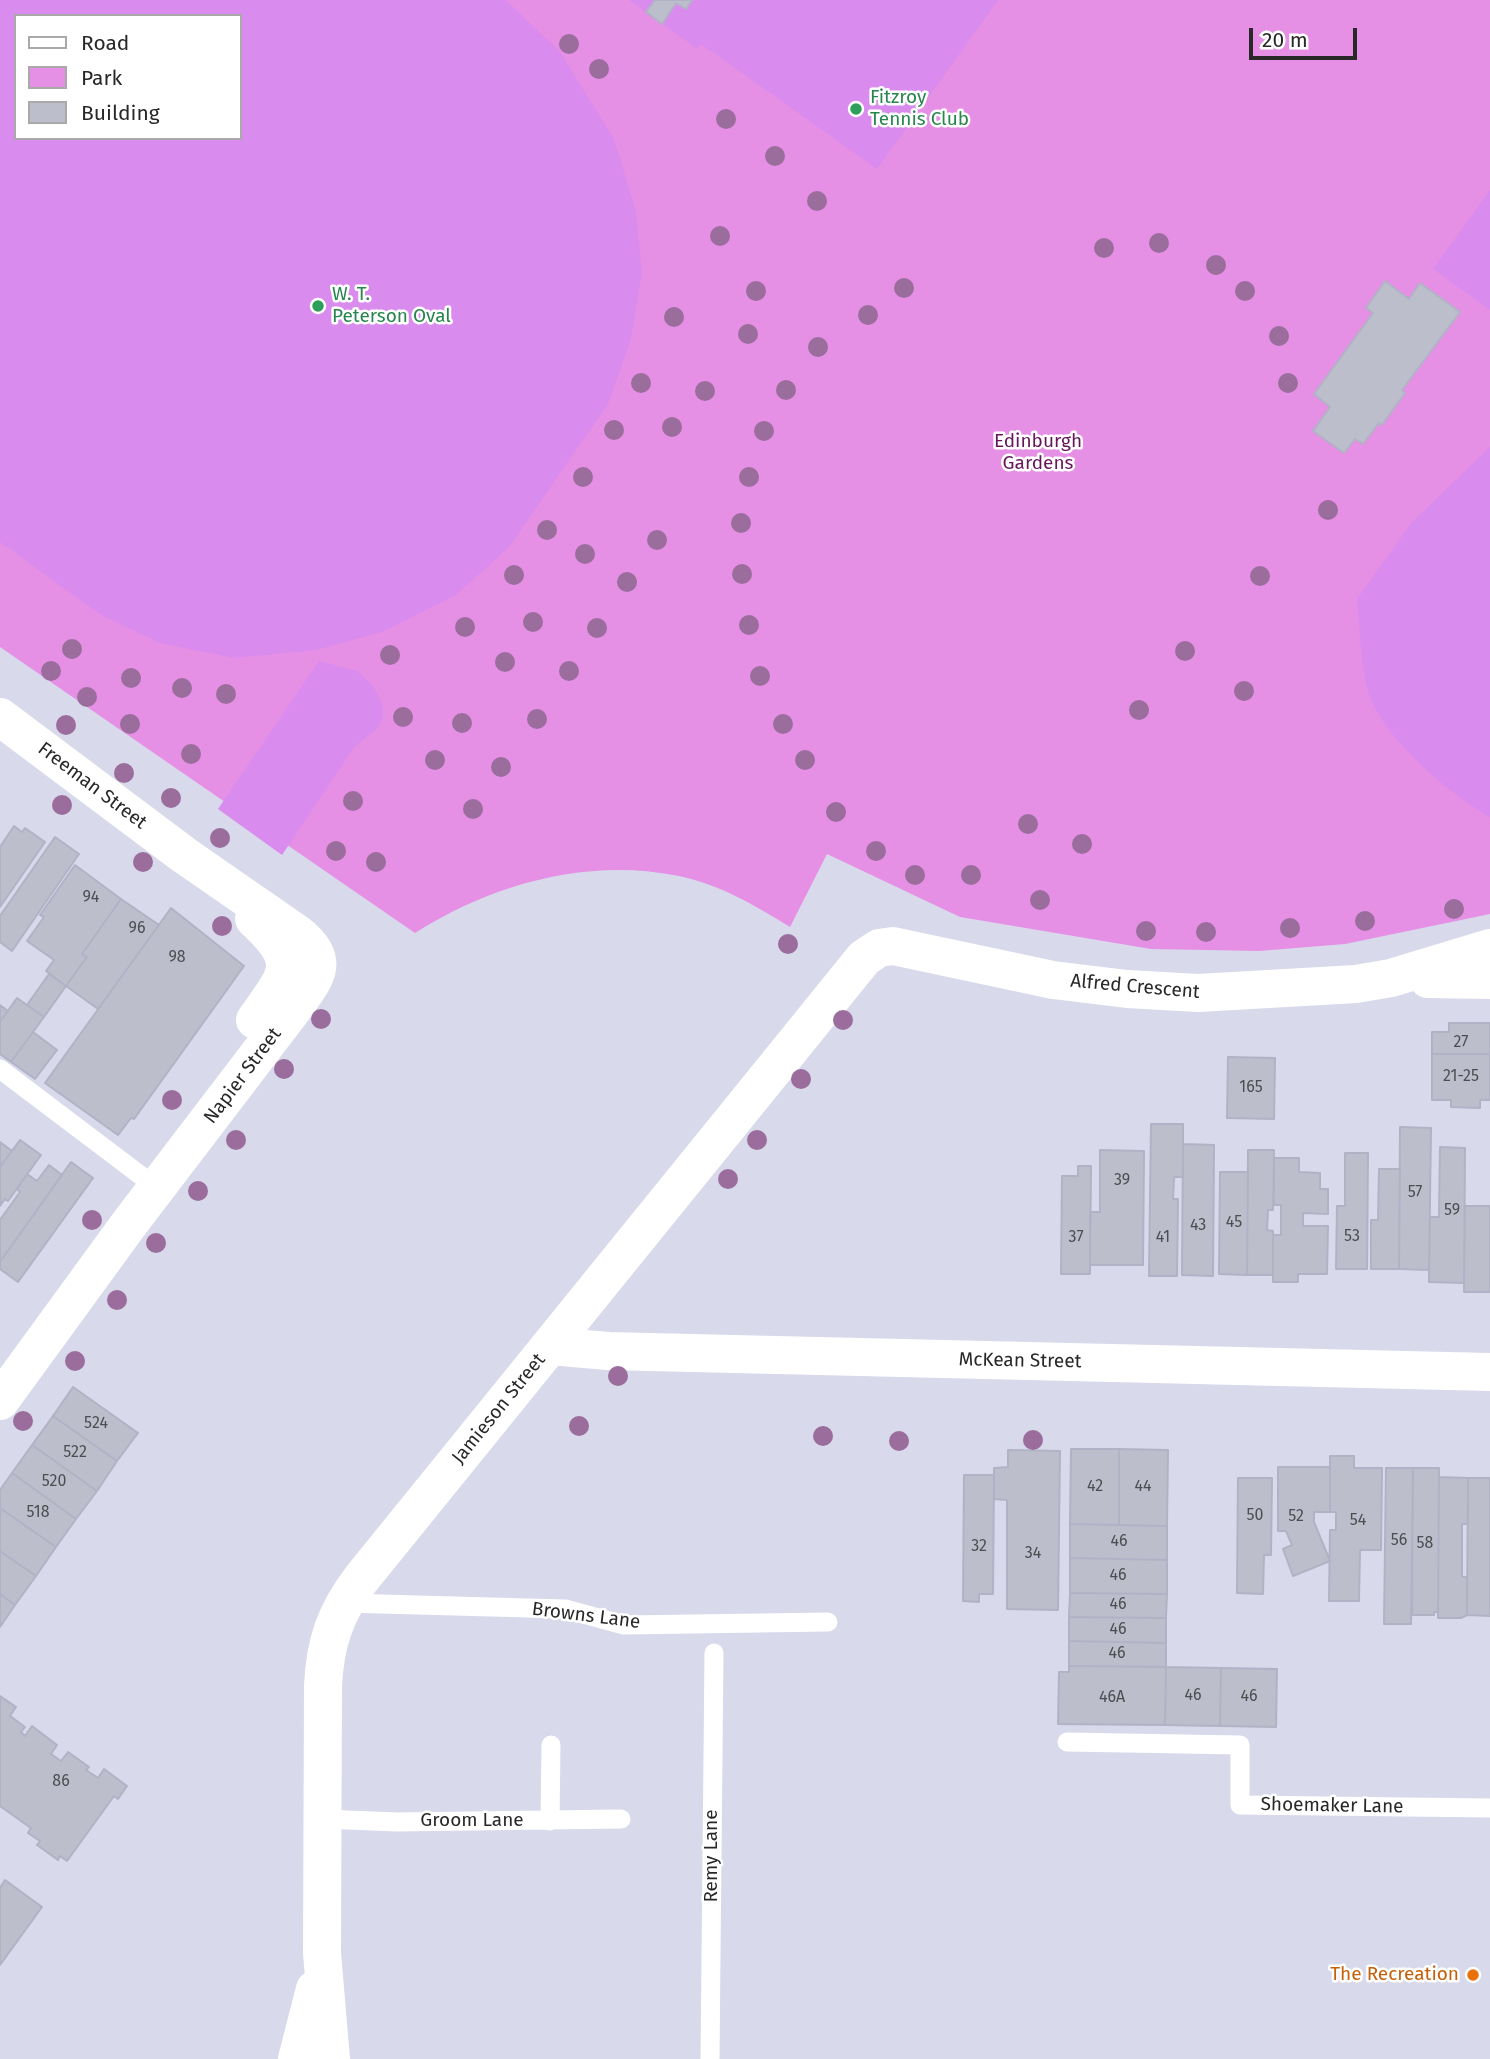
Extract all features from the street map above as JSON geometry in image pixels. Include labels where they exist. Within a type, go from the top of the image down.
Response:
[{"type":"street","name":"Freeman Street","points":[[0,717],[184,855],[256,902],[306,940],[302,961]]},
{"type":"street","name":"Alfred Crescent","points":[[883,947],[893,946],[1053,980],[1166,992],[1237,992],[1356,984],[1391,978],[1490,948]]},
{"type":"street","name":"Jamieson Street","points":[[331,2059],[322,1953],[324,1656],[332,1625],[344,1603],[859,964],[869,954],[883,947]]},
{"type":"street","name":"Napier Street","points":[[3,1390],[293,1009],[315,974],[302,961]]},
{"type":"street","name":"Alfred Crescent","points":[[1391,978],[1490,980]]},
{"type":"street","name":"McKean Street","points":[[550,1346],[608,1351],[1490,1372]]},
{"type":"street","name":"Jamieson Street","points":[[297,2059],[322,1953]]},
{"type":"lane","points":[[0,1069],[156,1187]]},
{"type":"lane","name":"Browns Lane","points":[[344,1603],[565,1609],[624,1625],[828,1622]]},
{"type":"lane","name":"Remy Lane","points":[[710,2059],[714,1653]]},
{"type":"lane","name":"Shoemaker Lane","points":[[1067,1742],[1240,1745],[1240,1805],[1490,1808]]},
{"type":"lane","points":[[550,1821],[551,1745]]},
{"type":"lane","name":"Groom Lane","points":[[323,1819],[621,1819]]},
{"type":"green space","name":"Edinburgh Gardens","points":[[0,0],[1490,0],[1490,914],[1345,944],[1259,951],[1151,949],[960,917],[827,854],[790,927],[708,884],[644,871],[610,870],[541,879],[508,888],[445,916],[415,933],[0,647]]},
{"type":"shaded area","name":"W. T. Peterson Oval","points":[[0,0],[506,0],[560,52],[614,139],[636,212],[642,273],[631,339],[608,404],[509,547],[456,595],[382,632],[316,650],[234,658],[160,643],[101,615],[0,542]]},
{"type":"shaded area","name":"Fitzroy Tennis Club","points":[[629,0],[998,0],[877,169],[701,44],[697,49]]},
{"type":"shaded area","points":[[1490,190],[1490,310],[1433,269]]},
{"type":"shaded area","points":[[1490,447],[1490,817],[1456,794],[1419,763],[1387,727],[1375,708],[1363,669],[1357,599],[1412,522]]},
{"type":"shaded area","points":[[319,661],[357,671],[373,686],[383,705],[383,719],[377,729],[355,746],[282,855],[218,809]]},
{"type":"building","points":[[655,0],[692,0],[686,9],[676,3],[662,24],[646,12]]},
{"type":"building","points":[[1385,281],[1409,299],[1420,283],[1460,312],[1402,390],[1405,393],[1382,425],[1379,423],[1363,444],[1355,439],[1344,453],[1313,431],[1330,407],[1314,394],[1373,313],[1366,308]]},
{"type":"building","points":[[14,826],[22,832],[25,828],[45,842],[0,907],[0,847]]},
{"type":"building","points":[[55,837],[79,854],[12,951],[0,942],[0,916]]},
{"type":"building","points":[[75,865],[121,899],[82,954],[87,957],[66,986],[46,971],[54,960],[27,941],[44,917],[40,915]]},
{"type":"building","points":[[121,899],[159,925],[98,1009],[66,986],[87,957],[82,954]]},
{"type":"building","points":[[171,908],[244,966],[134,1119],[131,1118],[118,1135],[45,1083]]},
{"type":"building","points":[[49,974],[66,986],[44,1017],[27,1005]]},
{"type":"building","points":[[17,998],[44,1017],[11,1062],[0,1054],[0,1022]]},
{"type":"building","points":[[0,1005],[8,1011],[0,1022]]},
{"type":"building","points":[[1449,1023],[1490,1023],[1490,1054],[1432,1054],[1432,1032],[1449,1032]]},
{"type":"building","points":[[33,1032],[57,1050],[35,1079],[11,1062]]},
{"type":"building","points":[[1432,1054],[1490,1054],[1490,1100],[1480,1100],[1480,1108],[1451,1107],[1451,1100],[1432,1100]]},
{"type":"building","points":[[1228,1057],[1275,1058],[1274,1119],[1227,1118]]},
{"type":"building","points":[[1151,1124],[1183,1124],[1183,1177],[1174,1177],[1173,1199],[1178,1199],[1177,1276],[1149,1276]]},
{"type":"building","points":[[1400,1127],[1431,1128],[1429,1270],[1399,1269]]},
{"type":"building","points":[[20,1140],[41,1155],[8,1201],[5,1199],[0,1206],[0,1167]]},
{"type":"building","points":[[0,1142],[12,1151],[0,1167]]},
{"type":"building","points":[[1183,1144],[1214,1145],[1213,1276],[1182,1275]]},
{"type":"building","points":[[1440,1147],[1465,1148],[1464,1283],[1429,1282],[1430,1217],[1439,1217]]},
{"type":"building","points":[[1100,1150],[1144,1151],[1143,1265],[1090,1265],[1090,1212],[1100,1212]]},
{"type":"building","points":[[1248,1150],[1274,1150],[1273,1210],[1268,1210],[1267,1230],[1273,1231],[1273,1275],[1247,1275]]},
{"type":"building","points":[[1345,1153],[1368,1153],[1367,1269],[1336,1269],[1337,1206],[1345,1206]]},
{"type":"building","points":[[1274,1158],[1299,1158],[1299,1172],[1320,1173],[1320,1189],[1328,1189],[1328,1214],[1303,1213],[1303,1226],[1328,1226],[1327,1274],[1298,1274],[1298,1282],[1273,1282],[1273,1235],[1281,1235],[1281,1205],[1274,1205]]},
{"type":"building","points":[[71,1162],[93,1178],[18,1282],[0,1269],[0,1262]]},
{"type":"building","points":[[49,1165],[62,1175],[0,1262],[0,1220],[20,1192],[17,1189],[27,1174],[37,1181]]},
{"type":"building","points":[[1078,1166],[1091,1166],[1090,1274],[1061,1274],[1062,1176],[1078,1176]]},
{"type":"building","points":[[1379,1169],[1400,1169],[1399,1269],[1371,1269],[1371,1220],[1378,1220]]},
{"type":"building","points":[[1220,1172],[1248,1172],[1247,1275],[1219,1274]]},
{"type":"building","points":[[1465,1206],[1490,1206],[1490,1292],[1464,1292]]},
{"type":"building","points":[[73,1387],[138,1433],[117,1461],[53,1416]]},
{"type":"building","points":[[53,1416],[117,1461],[97,1491],[32,1445]]},
{"type":"building","points":[[32,1445],[97,1491],[76,1519],[12,1473]]},
{"type":"building","points":[[1071,1449],[1119,1449],[1119,1525],[1070,1524]]},
{"type":"building","points":[[1119,1449],[1168,1450],[1167,1526],[1119,1525]]},
{"type":"building","points":[[1008,1450],[1060,1451],[1058,1610],[1007,1609],[1007,1500],[994,1499],[994,1468],[1008,1467]]},
{"type":"building","points":[[1330,1456],[1354,1456],[1354,1468],[1382,1468],[1381,1550],[1360,1550],[1359,1601],[1329,1601],[1330,1530],[1336,1530],[1336,1512],[1330,1512]]},
{"type":"building","points":[[1278,1467],[1330,1467],[1330,1512],[1314,1512],[1314,1522],[1330,1561],[1293,1576],[1283,1549],[1292,1545],[1286,1531],[1278,1531]]},
{"type":"building","points":[[1386,1468],[1413,1468],[1411,1624],[1384,1624]]},
{"type":"building","points":[[1413,1468],[1439,1468],[1438,1612],[1434,1612],[1434,1615],[1412,1615]]},
{"type":"building","points":[[12,1473],[76,1519],[56,1547],[0,1508],[0,1490]]},
{"type":"building","points":[[964,1475],[994,1475],[993,1594],[979,1594],[979,1602],[963,1601]]},
{"type":"building","points":[[1439,1477],[1468,1478],[1468,1524],[1462,1524],[1462,1577],[1467,1577],[1467,1615],[1461,1618],[1438,1618]]},
{"type":"building","points":[[1238,1478],[1272,1478],[1271,1555],[1264,1555],[1263,1594],[1237,1593]]},
{"type":"building","points":[[1468,1478],[1490,1478],[1490,1616],[1467,1615]]},
{"type":"building","points":[[0,1508],[56,1547],[36,1576],[0,1551]]},
{"type":"building","points":[[1070,1524],[1167,1526],[1167,1560],[1070,1558]]},
{"type":"building","points":[[0,1551],[36,1576],[15,1605],[0,1594]]},
{"type":"building","points":[[1070,1558],[1167,1560],[1167,1594],[1070,1593]]},
{"type":"building","points":[[1070,1593],[1167,1594],[1166,1618],[1069,1617]]},
{"type":"building","points":[[0,1594],[15,1605],[0,1627]]},
{"type":"building","points":[[1069,1617],[1166,1618],[1166,1643],[1069,1641]]},
{"type":"building","points":[[1069,1641],[1166,1643],[1166,1667],[1069,1666]]},
{"type":"building","points":[[1069,1666],[1166,1667],[1165,1725],[1058,1724],[1059,1672],[1069,1672]]},
{"type":"building","points":[[1166,1667],[1221,1668],[1220,1726],[1165,1725]]},
{"type":"building","points":[[1221,1668],[1277,1669],[1276,1727],[1220,1726]]},
{"type":"building","points":[[0,1696],[16,1707],[10,1716],[25,1727],[21,1732],[25,1736],[32,1726],[57,1745],[51,1754],[61,1761],[68,1752],[89,1767],[86,1770],[98,1778],[104,1769],[127,1786],[118,1799],[114,1796],[67,1861],[60,1856],[58,1860],[37,1845],[40,1841],[28,1833],[31,1828],[0,1806]]},
{"type":"building","points":[[5,1880],[42,1907],[0,1965],[0,1888]]},
{"type":"place","name":"Fitzroy Tennis Club","points":[[856,109]]},
{"type":"place","name":"W. T. Peterson Oval","points":[[318,306]]},
{"type":"place","name":"The Recreation","points":[[1473,1975]]}]
